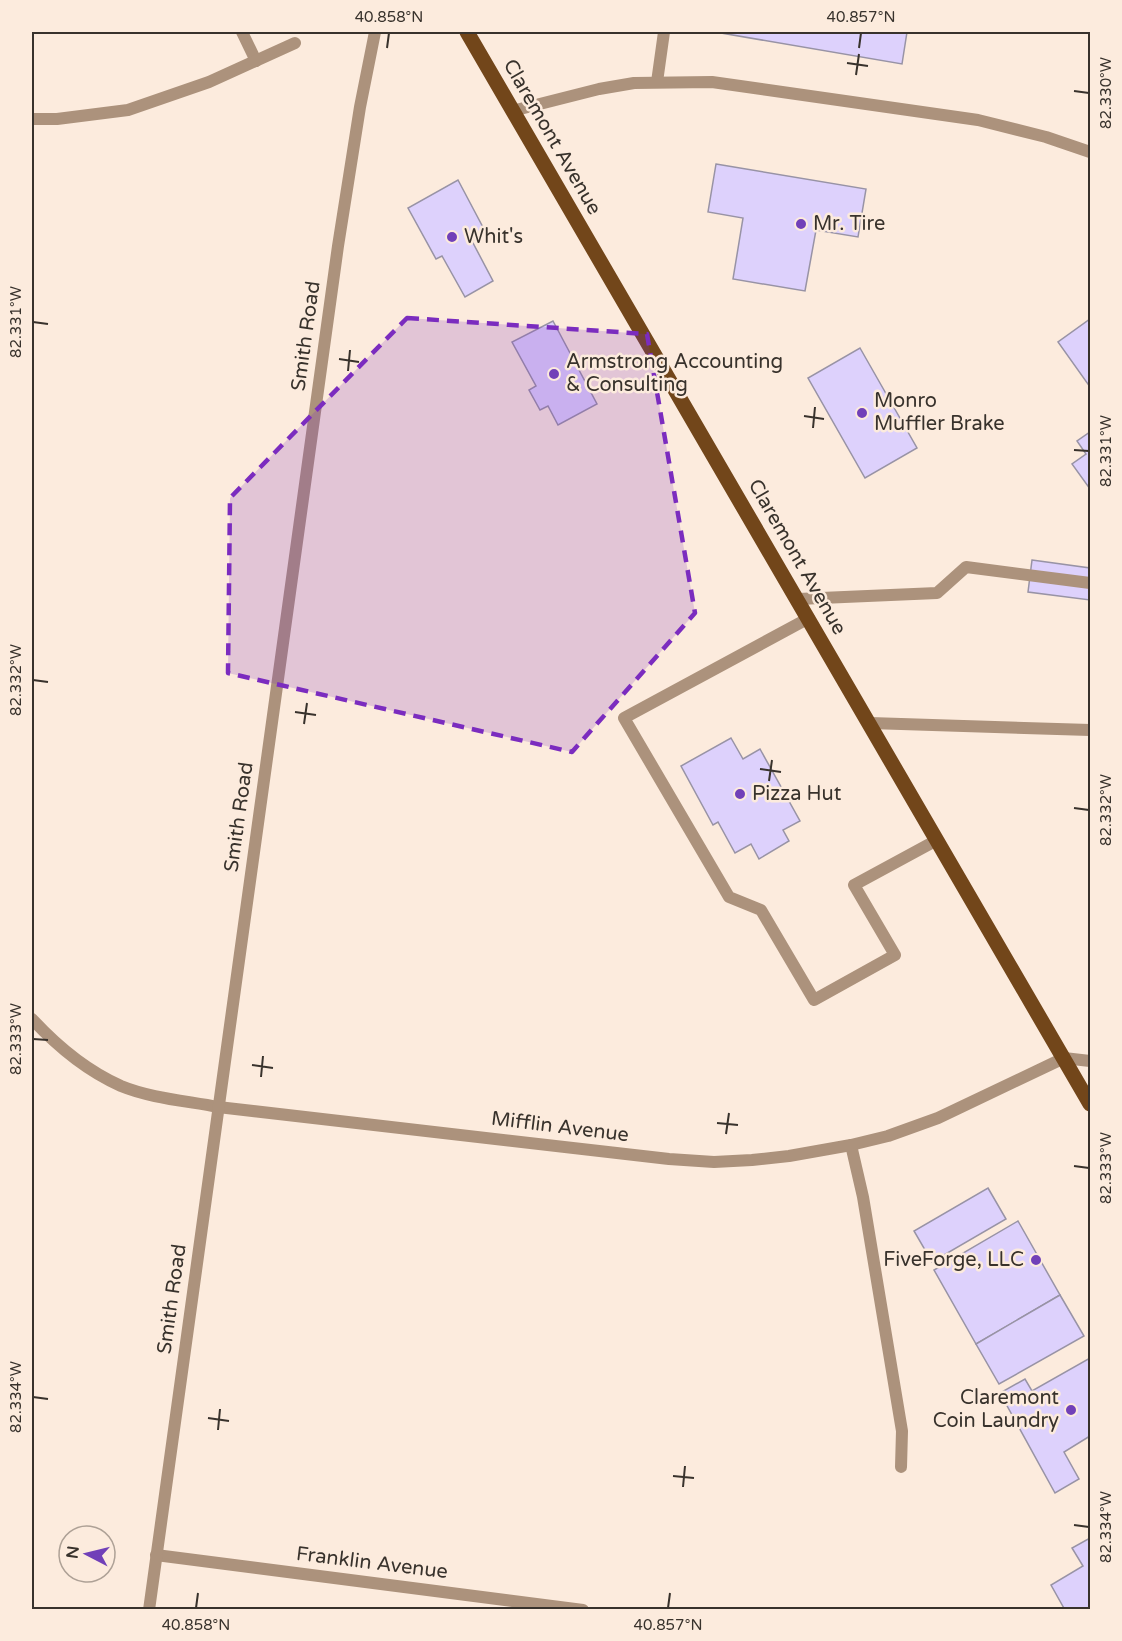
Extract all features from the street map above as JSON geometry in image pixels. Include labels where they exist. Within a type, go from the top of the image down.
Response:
[{"type":"main road","name":"Claremont Avenue","points":[[467,32],[1090,1104]]},
{"type":"street","points":[[242,32],[256,61]]},
{"type":"street","name":"Smith Road","points":[[149,1610],[338,246],[360,107],[375,32]]},
{"type":"street","points":[[657,82],[664,32]]},
{"type":"street","points":[[32,119],[57,119],[128,110],[209,82],[295,44]]},
{"type":"street","points":[[512,111],[599,89],[634,83],[712,82],[978,120],[1046,137],[1090,152]]},
{"type":"street","points":[[798,599],[937,593],[966,567],[1090,584]]},
{"type":"street","points":[[809,618],[624,718],[729,897],[761,910],[814,1000],[895,956],[854,885],[937,840]]},
{"type":"street","points":[[870,723],[1090,729]]},
{"type":"street","name":"Mifflin Avenue","points":[[32,1019],[55,1044],[84,1065],[122,1086],[162,1097],[218,1107],[669,1159],[714,1162],[789,1156],[888,1136],[938,1118],[1064,1058]]},
{"type":"street","points":[[1064,1058],[1090,1061]]},
{"type":"street","points":[[851,1145],[883,1312],[902,1431],[901,1467]]},
{"type":"street","name":"Franklin Avenue","points":[[156,1556],[583,1610]]},
{"type":"highlighted area","points":[[407,318],[647,334],[695,613],[572,752],[228,673],[230,498]]},
{"type":"building","points":[[715,32],[907,32],[902,64]]},
{"type":"building","name":"Mr. Tire","points":[[716,164],[866,189],[858,237],[816,230],[805,291],[733,279],[743,218],[708,212]]},
{"type":"building","name":"Whit's","points":[[458,180],[486,233],[472,241],[493,281],[465,297],[442,256],[436,259],[408,208]]},
{"type":"building","points":[[1090,319],[1090,387],[1058,342]]},
{"type":"building","points":[[553,321],[597,404],[558,425],[548,406],[540,410],[529,390],[536,386],[512,342]]},
{"type":"building","name":"Monro Muffler Brake","points":[[860,348],[917,448],[865,478],[808,378]]},
{"type":"building","points":[[1090,432],[1090,489],[1072,464],[1086,454],[1077,441]]},
{"type":"building","points":[[1032,560],[1090,568],[1090,600],[1028,592]]},
{"type":"building","name":"Pizza Hut","points":[[731,738],[743,759],[760,749],[800,821],[783,830],[789,841],[759,859],[751,844],[735,853],[718,822],[713,825],[681,766]]},
{"type":"building","points":[[988,1188],[1006,1219],[932,1262],[914,1231]]},
{"type":"building","points":[[1018,1221],[1060,1295],[976,1344],[934,1270]]},
{"type":"building","points":[[1060,1295],[1084,1336],[999,1384],[976,1344]]},
{"type":"building","points":[[1090,1358],[1090,1436],[1064,1452],[1079,1479],[1055,1493],[1000,1393],[1025,1379],[1032,1391]]},
{"type":"building","points":[[1090,1538],[1090,1610],[1065,1610],[1051,1585],[1083,1566],[1072,1548]]},
{"type":"place","name":"Mr. Tire","points":[[801,224]]},
{"type":"place","name":"Whit's","points":[[452,237]]},
{"type":"place","name":"Armstrong Accounting & Consulting","points":[[554,374]]},
{"type":"place","name":"Monro Muffler Brake","points":[[862,413]]},
{"type":"place","name":"Pizza Hut","points":[[740,794]]},
{"type":"place","name":"FiveForge, LLC","points":[[1036,1260]]},
{"type":"place","name":"Claremont Coin Laundry","points":[[1071,1410]]}]
